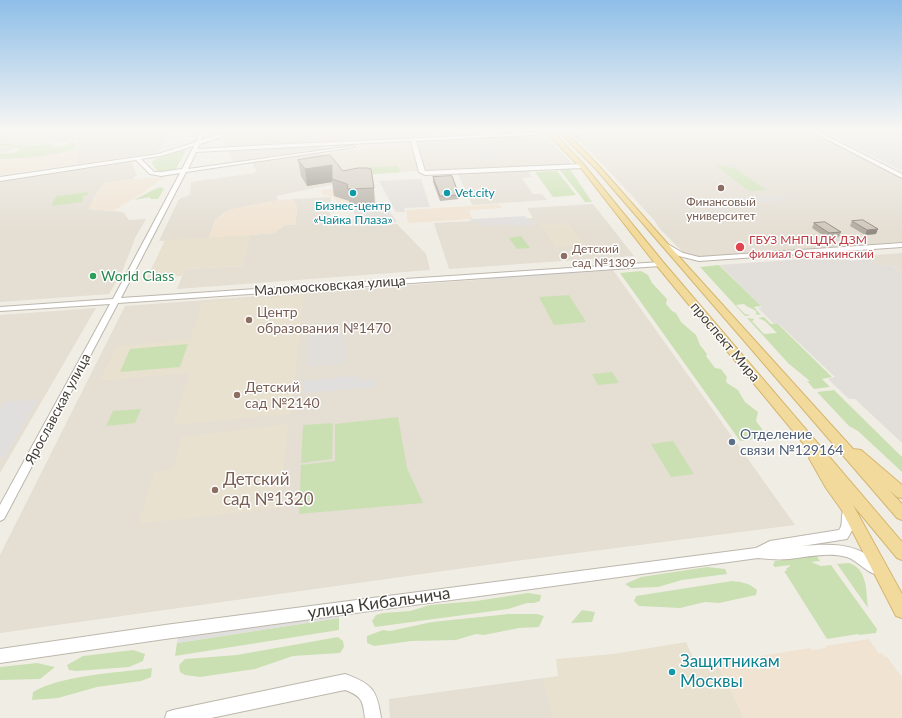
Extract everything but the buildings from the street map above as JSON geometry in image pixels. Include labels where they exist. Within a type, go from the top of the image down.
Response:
[{"type":"main road","name":"проспект Мира","points":[[595,165],[662,243],[902,514]]},
{"type":"main road","name":"проспект Мира","points":[[582,166],[660,264],[902,552]]},
{"type":"main road","points":[[824,425],[902,493]]},
{"type":"main road","points":[[803,435],[831,484],[846,506],[902,610]]},
{"type":"street","points":[[0,179],[95,165]]},
{"type":"street","points":[[144,165],[153,174],[230,165]]},
{"type":"street","name":"Ярославская улица","points":[[0,516],[187,165]]},
{"type":"street","points":[[421,165],[423,173],[582,166]]},
{"type":"street","points":[[879,165],[902,176]]},
{"type":"street","points":[[662,243],[680,255],[699,259],[902,245]]},
{"type":"street","points":[[689,273],[691,265],[699,259]]},
{"type":"street","name":"Маломосковская улица","points":[[0,309],[434,278],[660,264]]},
{"type":"street","name":"улица Кибальчича","points":[[758,553],[770,546],[842,535],[847,531],[849,525],[846,506]]},
{"type":"street","name":"улица Кибальчича","points":[[0,656],[181,630],[758,553],[775,555],[833,549],[848,551],[869,563],[891,588]]},
{"type":"street","points":[[173,718],[345,682],[362,687],[371,700],[373,718]]},
{"type":"shaded area","points":[[0,165],[74,165],[0,175]]},
{"type":"shaded area","points":[[115,165],[132,165],[137,175],[132,179],[104,183],[93,199],[94,200],[89,209],[123,212],[129,220],[146,219],[136,236],[122,272],[109,294],[0,302],[0,182]]},
{"type":"shaded area","points":[[253,165],[331,165],[345,182],[276,196],[278,200],[228,210],[215,220],[209,238],[159,241],[179,199],[190,195],[191,182],[254,173],[256,170]]},
{"type":"shaded area","points":[[339,165],[416,165],[418,171],[348,176]]},
{"type":"shaded area","points":[[425,165],[561,165],[427,172]]},
{"type":"shaded area","points":[[603,165],[876,165],[902,178],[902,242],[692,257],[685,254],[659,228],[654,220]]},
{"type":"shaded area","points":[[889,165],[902,165],[902,171]]},
{"type":"shaded area","points":[[528,170],[532,177],[522,178],[533,194],[542,194],[547,200],[472,205],[458,174]]},
{"type":"shaded area","points":[[164,177],[143,193],[113,211],[88,209],[104,183]]},
{"type":"shaded area","points":[[421,179],[430,207],[404,208],[405,212],[396,212],[379,181]]},
{"type":"shaded area","name":"Бизнес-центр «Чайка Плаза»","points":[[373,183],[377,206],[343,208],[333,197],[322,194],[322,190],[334,189],[348,184]]},
{"type":"shaded area","points":[[777,196],[792,200],[721,204],[727,210],[717,210],[705,200]]},
{"type":"shaded area","points":[[331,197],[329,223],[349,222],[350,226],[397,224],[426,254],[430,270],[177,289],[185,269],[242,266],[250,235],[274,233],[285,225],[295,225],[297,207],[292,199]]},
{"type":"shaded area","points":[[292,199],[297,207],[295,225],[285,225],[274,233],[209,238],[215,220],[228,210],[278,200]]},
{"type":"shaded area","points":[[499,204],[502,208],[469,210],[472,219],[470,221],[469,219],[408,223],[406,210]]},
{"type":"shaded area","points":[[593,204],[634,256],[449,269],[434,223],[533,218],[527,208]]},
{"type":"shaded area","points":[[386,207],[397,222],[355,224],[354,209]]},
{"type":"shaded area","points":[[525,216],[529,221],[533,221],[535,224],[525,226],[503,224],[488,226],[470,221],[472,219]]},
{"type":"shaded area","points":[[569,223],[585,245],[555,247],[541,224]]},
{"type":"shaded area","points":[[250,235],[242,266],[185,269],[182,276],[147,278],[165,240]]},
{"type":"shaded area","points":[[902,253],[902,274],[893,265],[877,266],[862,256]]},
{"type":"shaded area","points":[[843,256],[850,261],[867,259],[877,266],[892,265],[902,274],[902,443],[855,399],[849,399],[828,379],[835,377],[779,324],[774,324],[758,308],[762,307],[720,265]]},
{"type":"shaded area","points":[[589,270],[595,272],[493,280],[487,277]]},
{"type":"shaded area","points":[[613,270],[795,525],[515,561],[0,633],[0,555],[125,306]]},
{"type":"shaded area","name":"Центр образования №1470","points":[[304,295],[291,414],[173,425],[189,373],[99,381],[116,346],[190,339],[202,302]]},
{"type":"shaded area","points":[[96,308],[0,473],[0,315]]},
{"type":"shaded area","points":[[344,333],[346,364],[307,366],[308,336]]},
{"type":"shaded area","points":[[355,376],[361,380],[374,379],[375,387],[304,393],[304,381]]},
{"type":"shaded area","points":[[38,399],[5,457],[0,458],[0,409],[5,402]]},
{"type":"shaded area","name":"Детский сад №1320","points":[[288,424],[280,508],[138,524],[154,472],[172,470],[182,437]]},
{"type":"shaded area","points":[[339,612],[339,618],[177,643],[178,636]]},
{"type":"shaded area","points":[[869,639],[879,654],[882,653],[885,657],[887,657],[902,677],[902,718],[744,718],[717,663],[810,648],[812,650],[826,648],[825,646]]},
{"type":"shaded area","points":[[686,642],[694,660],[703,658],[707,665],[717,663],[744,718],[553,718],[543,678],[558,676],[556,659],[613,654]]},
{"type":"shaded area","points":[[543,678],[553,718],[390,718],[389,699]]},
{"type":"green space","points":[[153,165],[178,165],[175,170],[158,172]]},
{"type":"green space","points":[[715,165],[735,168],[766,190],[749,191]]},
{"type":"green space","points":[[398,166],[400,172],[363,175],[361,168]]},
{"type":"green space","points":[[569,168],[592,202],[585,202],[560,170]]},
{"type":"green space","points":[[557,171],[576,195],[553,197],[535,172]]},
{"type":"green space","points":[[161,187],[164,189],[158,199],[150,199],[150,197],[134,200],[153,190]]},
{"type":"green space","points":[[88,192],[88,195],[83,196],[82,202],[51,206],[56,196]]},
{"type":"green space","points":[[521,236],[530,248],[517,249],[509,238]]},
{"type":"green space","points":[[719,265],[761,306],[754,307],[761,315],[755,314],[757,312],[744,304],[736,305],[745,314],[751,315],[745,316],[700,267]]},
{"type":"green space","points":[[641,271],[648,275],[652,283],[667,299],[666,304],[676,313],[681,322],[696,335],[700,345],[707,354],[706,356],[715,368],[721,369],[727,377],[727,383],[738,390],[745,402],[758,412],[756,421],[768,437],[740,441],[620,273]]},
{"type":"green space","points":[[569,295],[586,322],[554,325],[539,297]]},
{"type":"green space","points":[[764,317],[771,324],[778,324],[832,377],[822,379],[830,387],[814,389],[807,381],[810,381],[789,364],[747,318],[754,319],[752,321],[764,334],[777,333],[765,321],[758,318]]},
{"type":"green space","points":[[188,344],[180,367],[120,372],[130,349]]},
{"type":"green space","points":[[612,372],[619,383],[598,385],[592,374]]},
{"type":"green space","points":[[834,390],[902,457],[902,472],[858,431],[849,426],[817,392]]},
{"type":"green space","points":[[141,409],[135,423],[106,426],[113,411]]},
{"type":"green space","points":[[398,417],[407,468],[423,503],[299,514],[301,465],[335,461],[335,424]]},
{"type":"green space","points":[[333,423],[332,459],[301,463],[303,425]]},
{"type":"green space","points":[[673,441],[694,474],[671,477],[651,444]]},
{"type":"green space","points":[[816,555],[820,561],[811,562],[821,566],[831,565],[877,629],[876,633],[827,639],[784,571],[787,571],[786,569],[791,565],[775,567],[773,565],[775,561]]},
{"type":"green space","points":[[849,563],[860,570],[863,576],[868,608],[837,564]]},
{"type":"green space","points":[[707,567],[725,569],[727,574],[682,580],[658,587],[631,588],[625,584],[641,577]]},
{"type":"green space","points":[[732,581],[748,584],[757,590],[756,595],[719,603],[705,602],[680,608],[639,606],[634,601],[636,596]]},
{"type":"green space","points":[[528,593],[541,595],[540,601],[527,603],[508,609],[375,627],[372,621],[376,615],[383,613],[410,611],[430,605],[476,601]]},
{"type":"green space","points":[[582,610],[595,612],[592,622],[571,623]]},
{"type":"green space","points":[[509,614],[537,614],[544,616],[539,627],[519,628],[484,635],[476,634],[456,640],[412,641],[374,646],[367,643],[367,636],[383,630],[390,631],[432,622]]},
{"type":"green space","points":[[339,618],[339,630],[175,656],[177,643]]},
{"type":"green space","points":[[338,637],[343,641],[344,647],[340,653],[293,656],[255,669],[200,677],[185,675],[180,672],[179,665],[185,659],[237,655]]},
{"type":"green space","points":[[133,650],[145,654],[143,661],[129,667],[76,671],[69,670],[67,665],[83,656]]},
{"type":"green space","points":[[37,663],[55,667],[40,679],[0,680],[0,667]]},
{"type":"green space","points":[[152,668],[151,677],[141,681],[97,687],[58,698],[32,700],[33,692],[45,686],[74,678]]},
{"type":"place","name":"Финансовый университет","points":[[721,188]]},
{"type":"place","name":"Бизнес-центр «Чайка Плаза»","points":[[353,193]]},
{"type":"place","name":"Vet.city","points":[[447,193]]},
{"type":"place","name":"ГБУЗ МНПЦДК ДЗМ филиал Останкинский","points":[[740,247]]},
{"type":"place","name":"Детский сад №1309","points":[[564,256]]},
{"type":"place","name":"World Class","points":[[93,276]]},
{"type":"place","name":"Центр образования №1470","points":[[249,320]]},
{"type":"place","name":"Детский сад №2140","points":[[237,395]]},
{"type":"place","name":"Отделение связи №129164","points":[[732,442]]},
{"type":"place","name":"Детский сад №1320","points":[[215,490]]},
{"type":"place","name":"Защитникам Москвы","points":[[672,672]]}]
